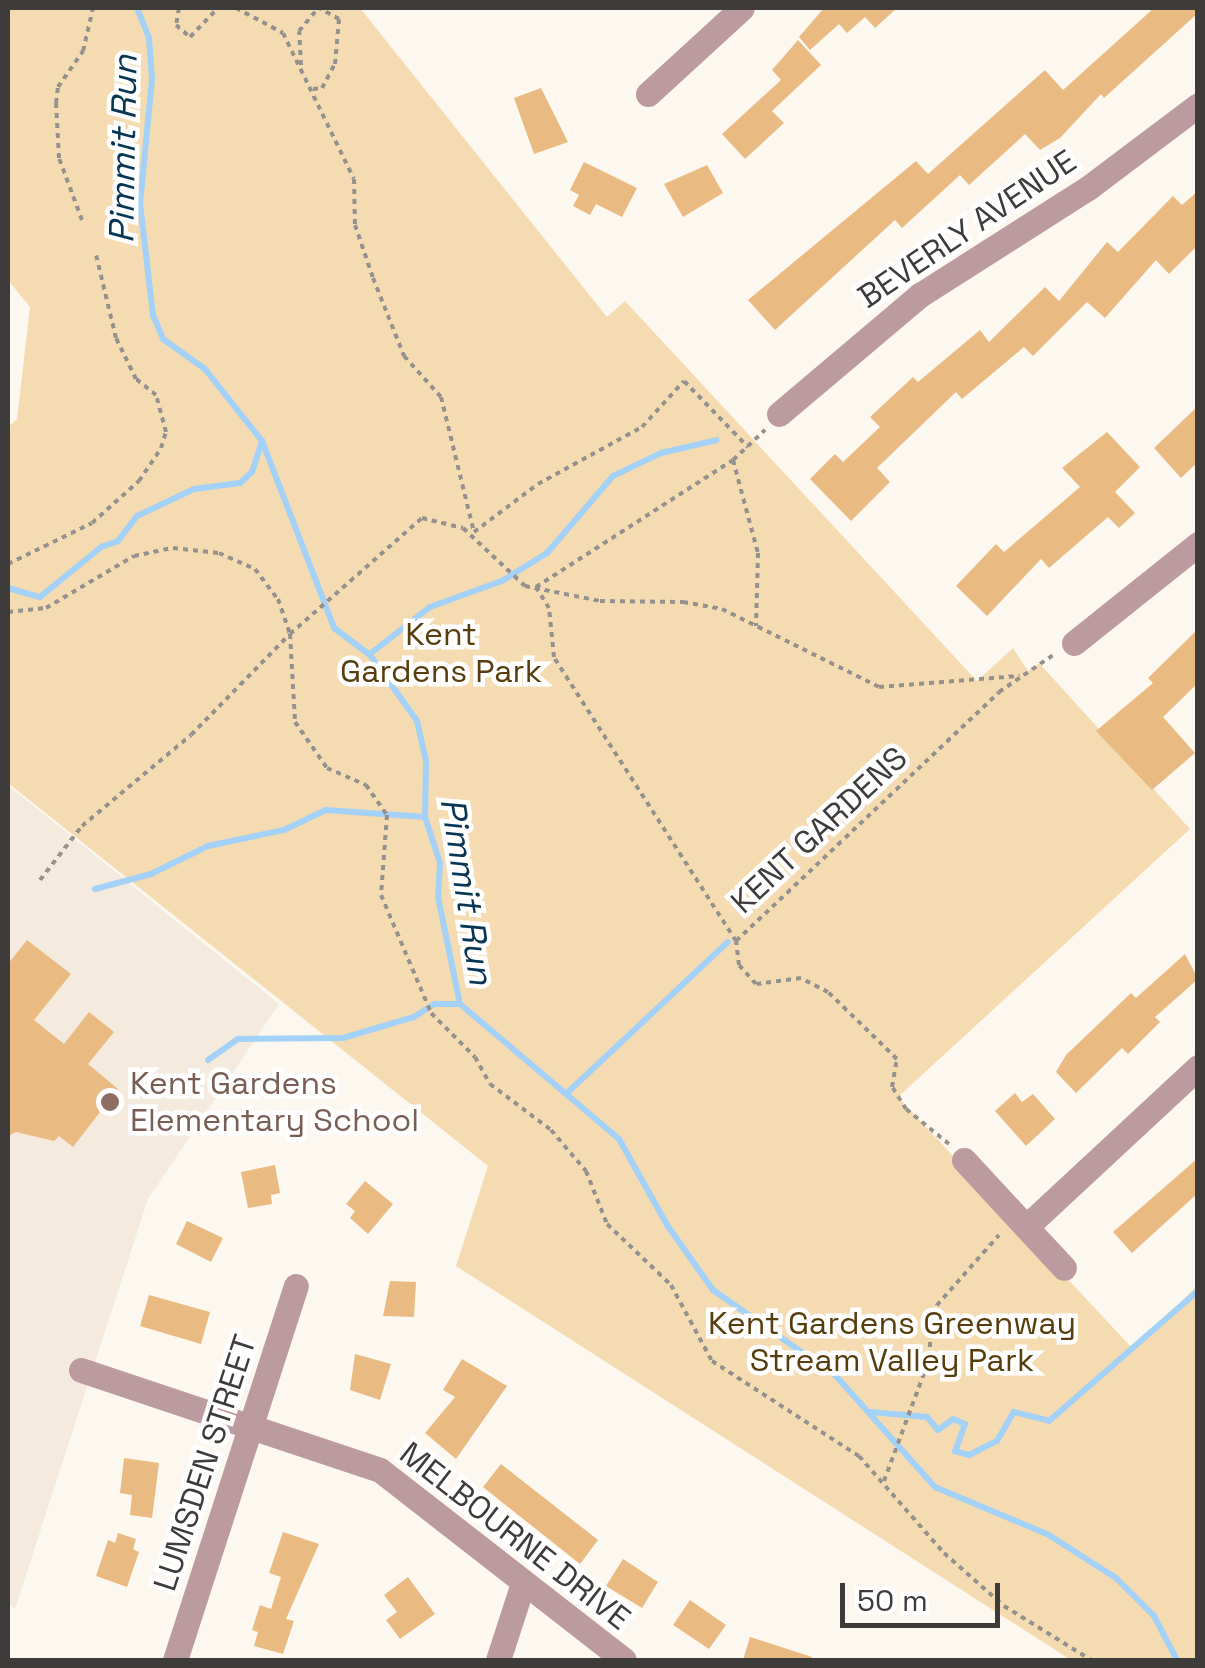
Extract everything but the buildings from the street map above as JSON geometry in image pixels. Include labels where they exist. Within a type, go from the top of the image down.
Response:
[{"type":"street","points":[[648,94],[742,8]]},
{"type":"street","name":"BEVERLY AVENUE","points":[[779,414],[920,295],[1099,180],[1198,105]]},
{"type":"street","points":[[1074,643],[1198,544]]},
{"type":"street","points":[[1021,1222],[1198,1067]]},
{"type":"street","points":[[964,1160],[1064,1268]]},
{"type":"street","name":"LUMSDEN STREET","points":[[176,1660],[296,1286]]},
{"type":"street","name":"MELBOURNE DRIVE","points":[[81,1370],[252,1424],[380,1470],[624,1660]]},
{"type":"street","points":[[498,1660],[523,1583]]},
{"type":"path","points":[[82,220],[59,158],[56,103],[58,87],[83,51],[93,8]]},
{"type":"path","points":[[180,8],[176,25],[190,37],[218,8]]},
{"type":"path","points":[[236,8],[283,33],[354,179],[356,225],[404,356],[441,397],[474,532],[538,484],[642,427],[684,381],[748,447]]},
{"type":"path","points":[[301,70],[300,30],[318,8],[339,19],[335,64],[322,88],[310,89]]},
{"type":"path","points":[[8,564],[92,523],[138,481],[161,448],[166,432],[156,395],[136,379],[116,338],[96,255]]},
{"type":"path","points":[[736,941],[554,657],[549,608],[536,587],[733,460],[779,414]]},
{"type":"path","points":[[733,460],[758,553],[756,626]]},
{"type":"path","name":"KENT GARDENS","points":[[292,632],[422,518],[463,528],[516,582],[600,602],[696,604],[756,626],[879,687],[1020,676]]},
{"type":"path","points":[[8,612],[46,608],[134,556],[193,548],[255,569],[278,598],[292,632],[295,722],[327,768],[366,785],[386,815],[381,895],[431,1013],[475,1057],[490,1084],[551,1130],[586,1170],[608,1224],[671,1285],[712,1362],[812,1421],[884,1481],[926,1537],[1004,1606],[1091,1660]]},
{"type":"path","points":[[40,880],[82,826],[191,735],[292,632]]},
{"type":"path","name":"KENT GARDENS","points":[[964,1160],[906,1109],[892,1087],[897,1059],[849,1012],[801,978],[756,984],[739,964],[736,941],[1020,676],[1074,643]]},
{"type":"path","points":[[884,1481],[930,1357],[930,1313],[1021,1222]]},
{"type":"shaded area","name":"Kent Gardens Elementary School","points":[[8,785],[279,1004],[148,1199],[15,1609],[8,1603]]},
{"type":"green space","name":"Kent Gardens Park","points":[[8,8],[360,8],[607,317],[625,301],[977,681],[1013,648],[1028,671],[1039,663],[1190,829],[898,1097],[1133,1349],[1197,1286],[1197,1660],[1071,1660],[456,1266],[488,1166],[8,783],[8,427],[17,419],[30,307],[8,280]]},
{"type":"waterway","name":"Pimmit Run","points":[[137,8],[149,38],[152,79],[140,203],[153,315],[163,339],[205,369],[262,441],[334,628],[370,655],[417,721],[426,761],[425,817],[440,863],[438,897],[460,1004],[619,1139],[667,1225],[713,1290],[836,1376],[935,1487],[1049,1535],[1116,1578],[1154,1616],[1177,1660]]},
{"type":"waterway","points":[[370,654],[430,607],[502,581],[547,553],[613,476],[661,453],[717,440]]},
{"type":"waterway","points":[[8,588],[40,597],[101,547],[118,541],[137,516],[194,489],[240,483],[252,472],[262,441]]},
{"type":"waterway","points":[[95,889],[151,874],[208,846],[284,830],[326,810],[425,817]]},
{"type":"waterway","points":[[566,1094],[728,942]]},
{"type":"waterway","points":[[208,1060],[238,1039],[343,1038],[414,1017],[434,1004],[460,1004]]},
{"type":"waterway","points":[[870,1412],[927,1417],[938,1430],[953,1419],[965,1424],[955,1451],[969,1455],[997,1441],[1014,1412],[1049,1421],[1198,1291]]},
{"type":"place","name":"Kent Gardens Elementary School","points":[[110,1102]]},
{"type":"park label","name":"Kent Gardens Greenway Stream Valley Park","points":[[892,1342]]}]
